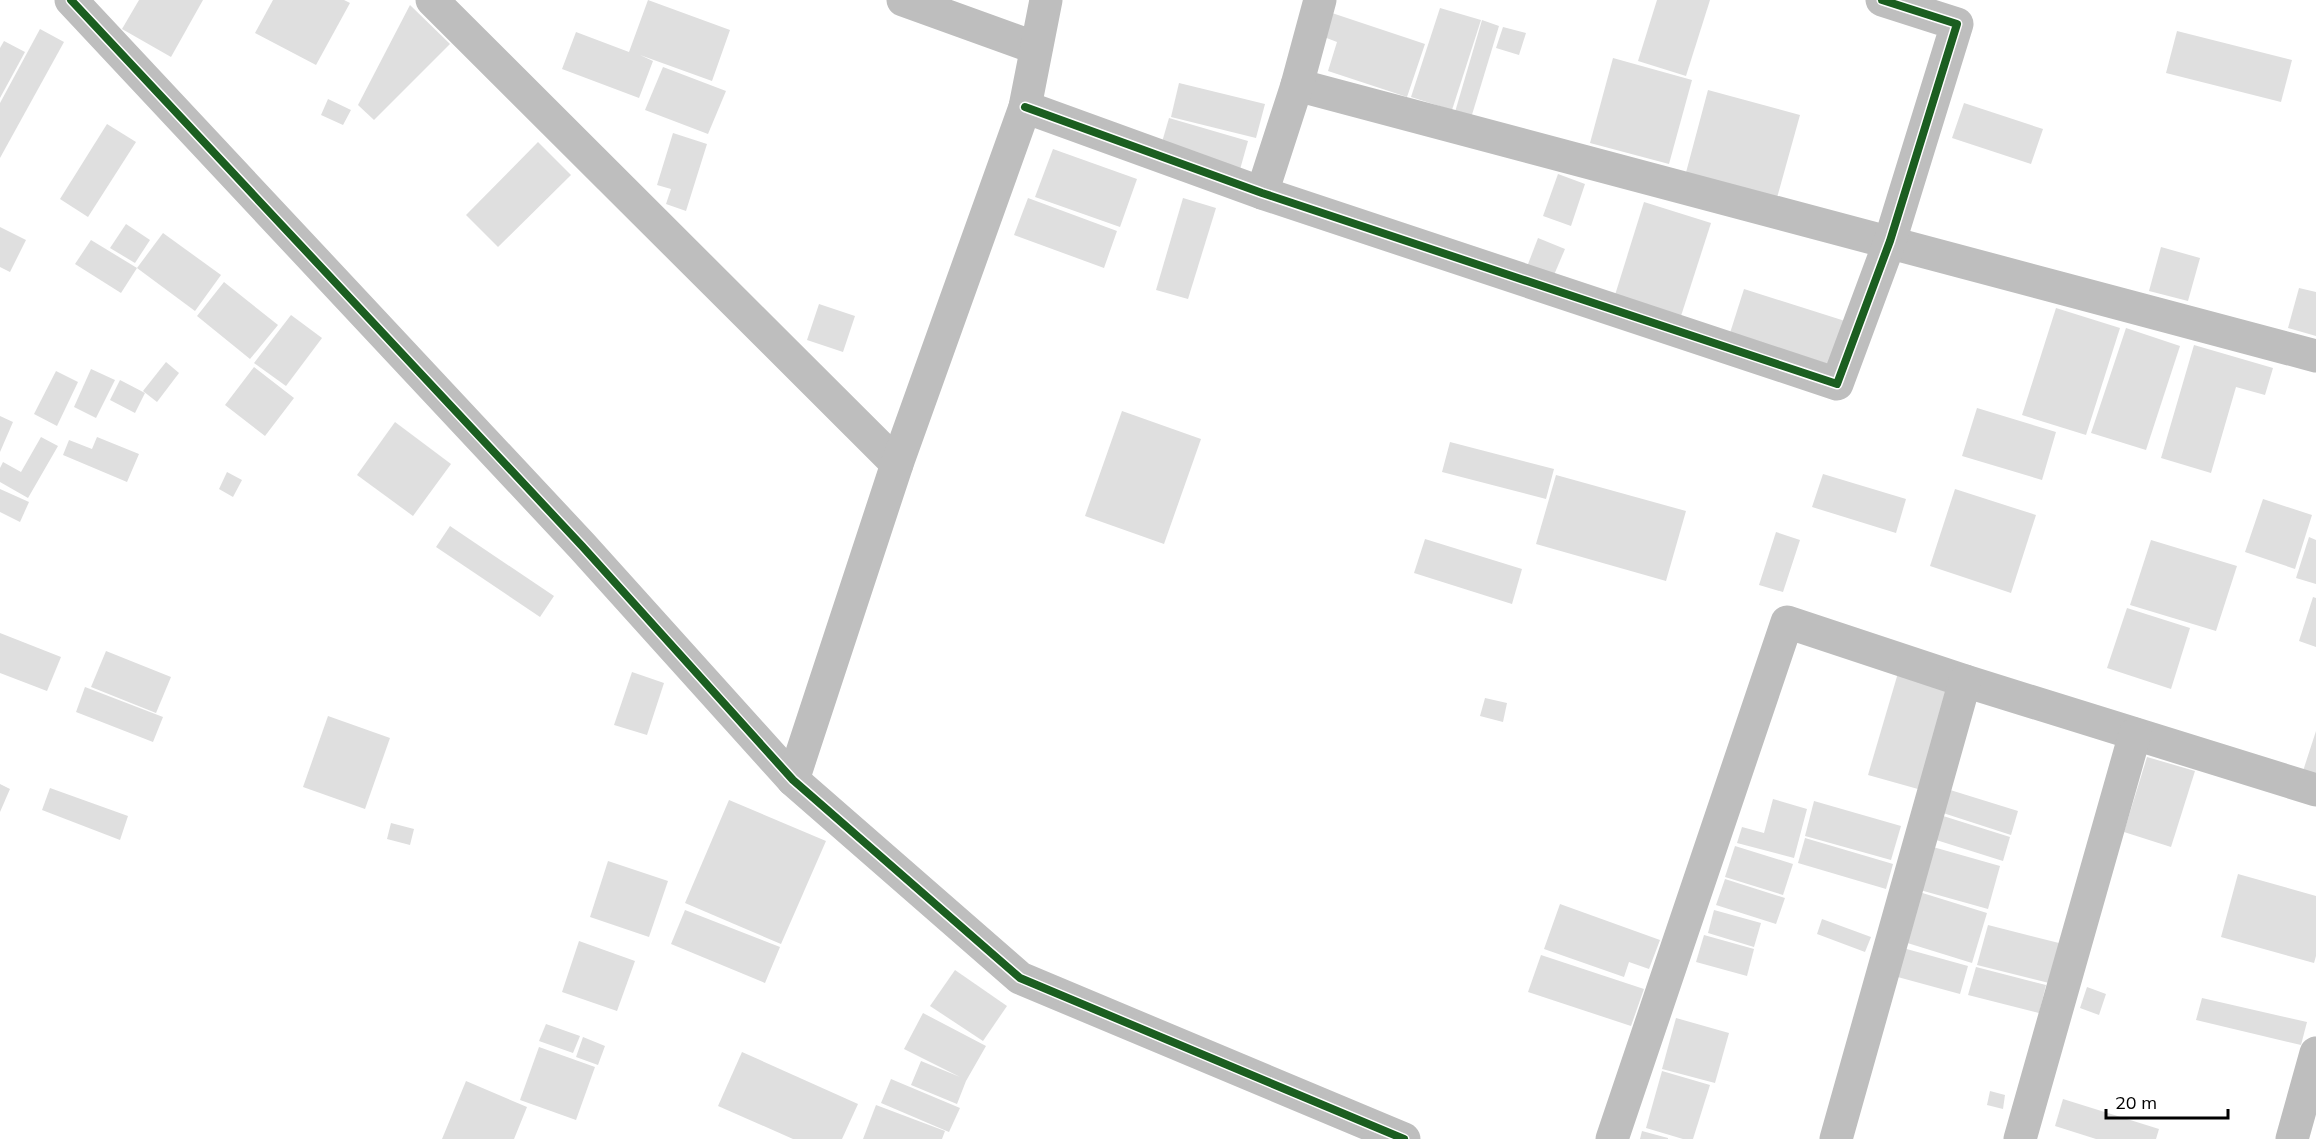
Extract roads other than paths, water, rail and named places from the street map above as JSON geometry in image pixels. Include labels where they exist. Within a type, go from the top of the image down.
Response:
[{"type":"street","points":[[70,0],[582,546],[793,780],[1020,978],[1404,1139]]},
{"type":"street","points":[[432,0],[897,464]]},
{"type":"street","points":[[903,0],[1036,48]]},
{"type":"street","points":[[793,780],[897,464],[1025,107],[1046,0]]},
{"type":"street","points":[[1262,193],[1297,85],[1320,0]]},
{"type":"street","points":[[1025,107],[1262,193],[1837,384],[1890,241],[1957,24],[1882,0]]},
{"type":"street","points":[[1297,85],[2316,356]]},
{"type":"street","points":[[1612,1139],[1787,622],[1965,681],[2316,790]]},
{"type":"street","points":[[1836,1139],[1965,681]]},
{"type":"street","points":[[2020,1139],[2135,734]]},
{"type":"street","points":[[2292,1139],[2316,1053]]}]
